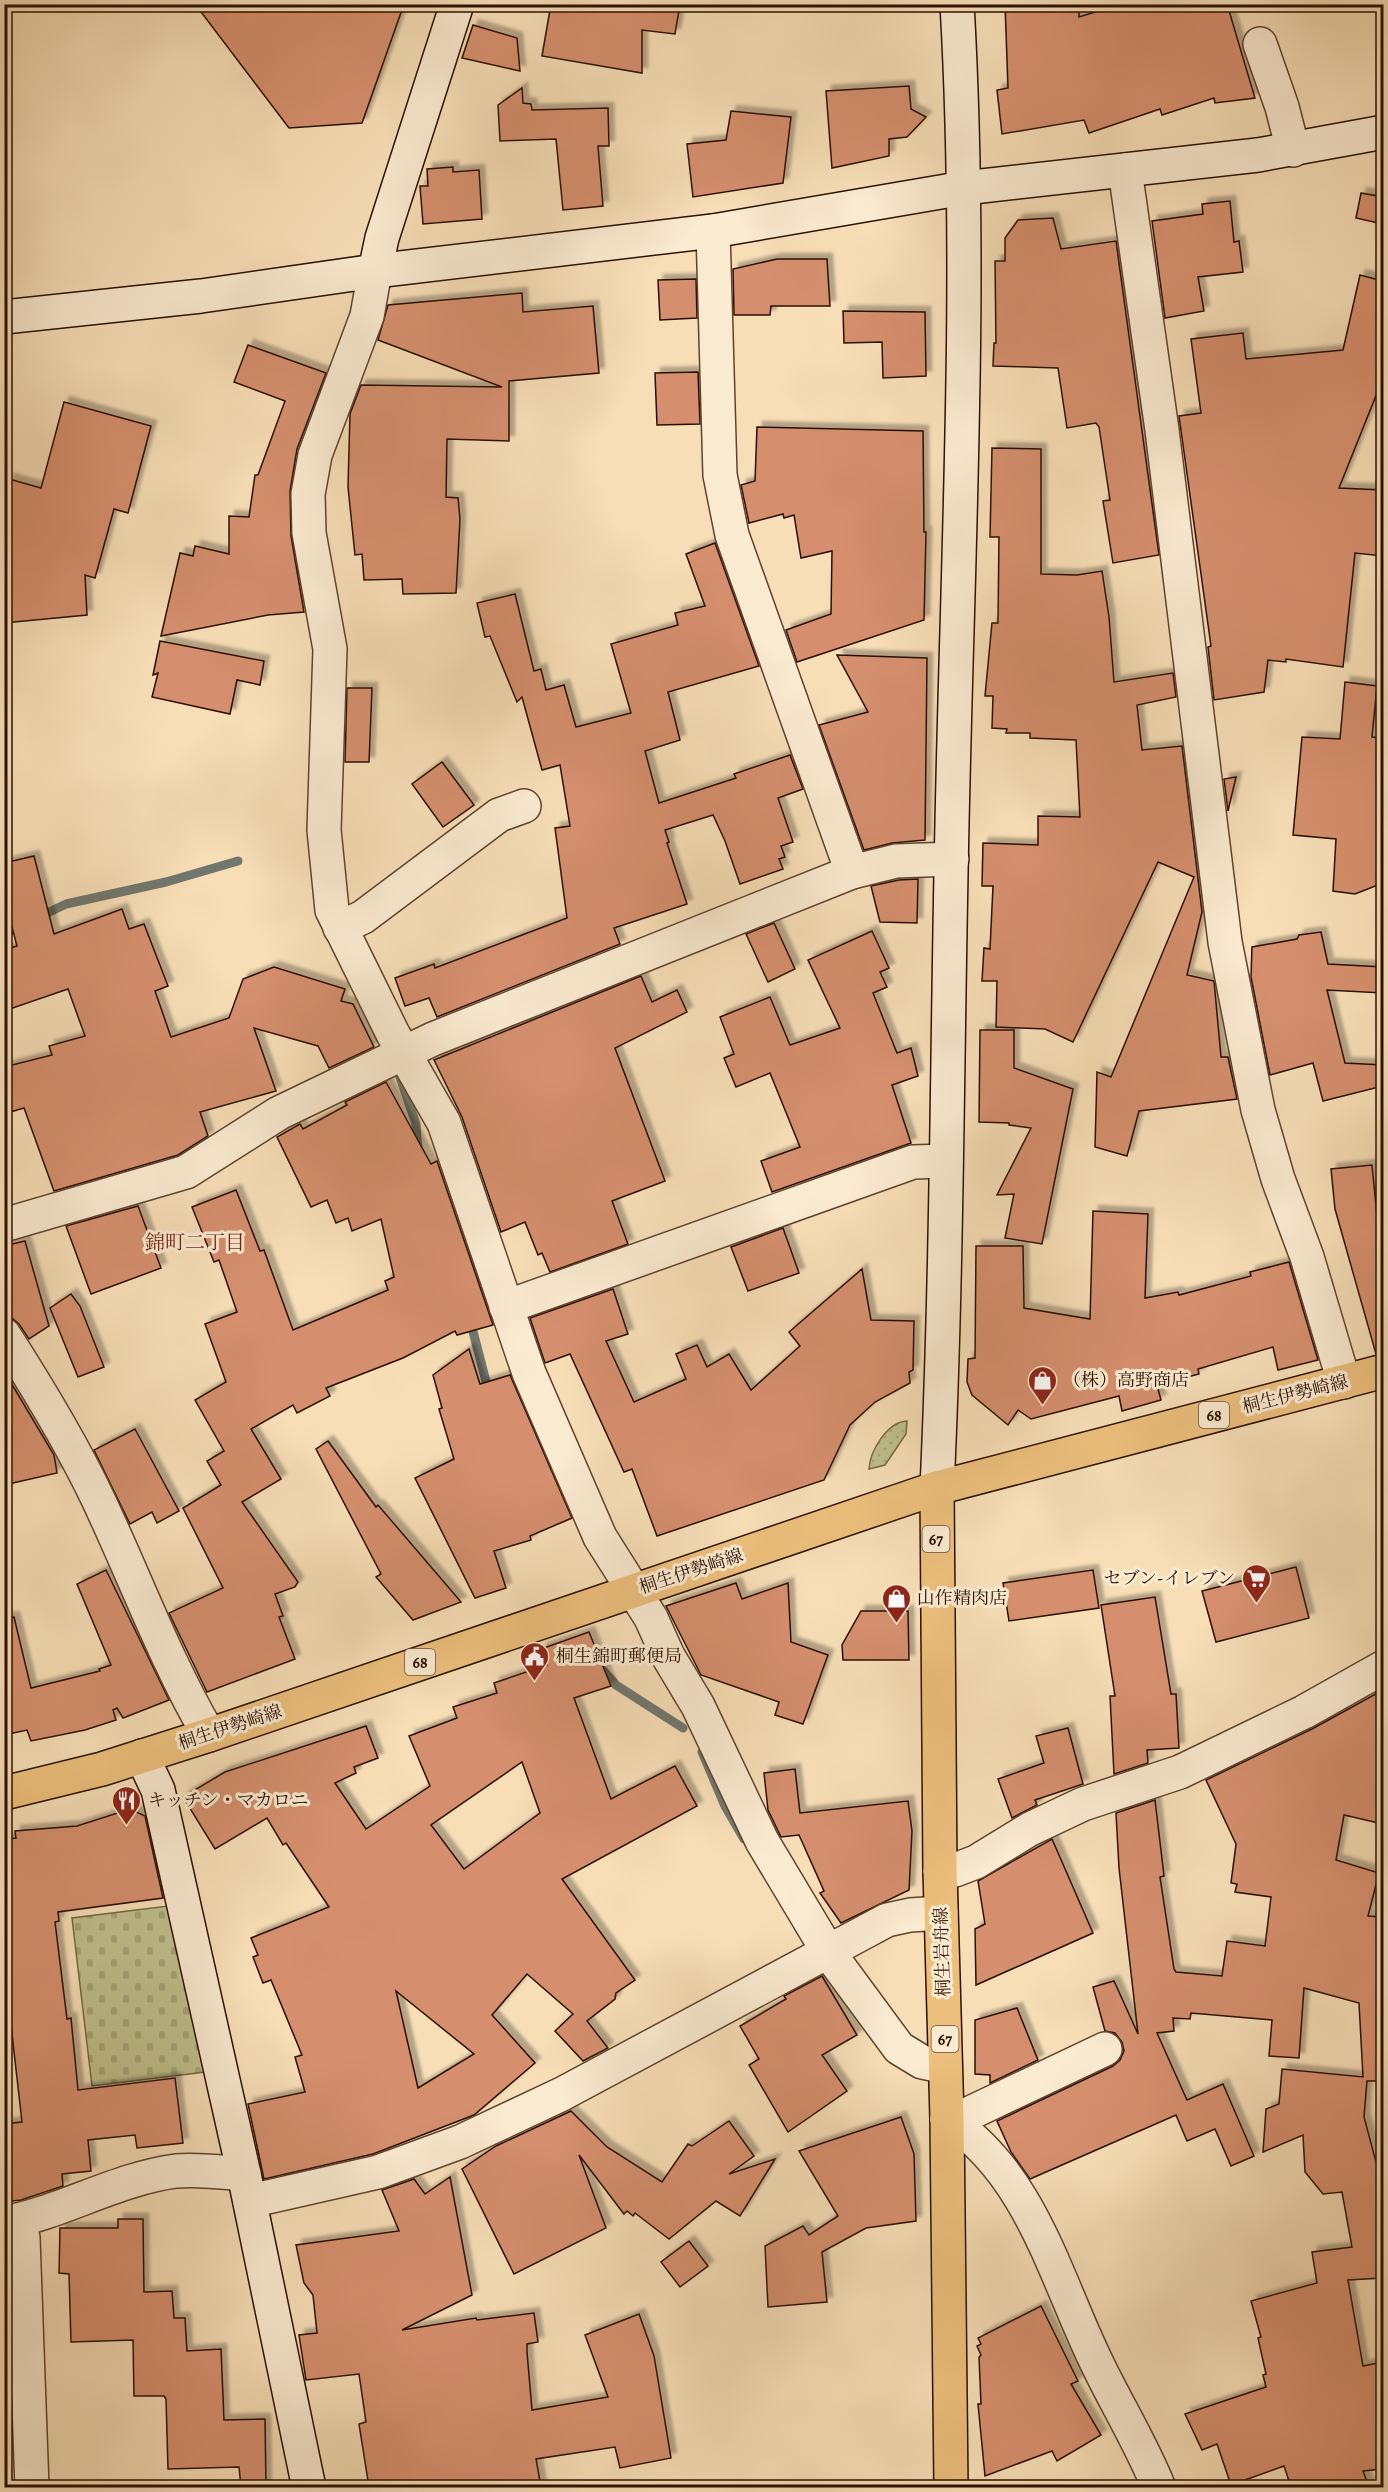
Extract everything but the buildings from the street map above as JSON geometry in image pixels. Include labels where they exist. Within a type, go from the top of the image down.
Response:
[{"type":"main road","name":"桐生伊勢崎線","points":[[4,1793],[102,1769],[209,1735],[937,1488],[1383,1371]]},
{"type":"main road","name":"桐生岩舟線","points":[[937,1488],[940,1871],[947,2120],[951,2487]]},
{"type":"street","points":[[457,4],[382,238],[367,316],[315,455],[308,494],[309,533],[330,649],[324,830],[330,900],[340,928],[404,1053],[444,1123],[529,1373],[595,1527],[631,1590],[651,1618],[668,1656],[698,1706],[762,1840],[829,1953],[899,2048],[922,2062],[945,2067]]},
{"type":"street","points":[[937,1488],[966,261],[965,141],[957,4]]},
{"type":"street","points":[[1260,44],[1282,107],[1293,150]]},
{"type":"street","points":[[4,317],[201,296],[375,271],[713,231],[964,188],[1293,150],[1383,132]]},
{"type":"street","points":[[1125,170],[1162,430],[1223,931],[1234,999],[1258,1110],[1278,1179],[1307,1257],[1344,1382]]},
{"type":"street","points":[[713,231],[719,464],[725,508],[736,546],[852,872]]},
{"type":"street","points":[[340,928],[363,917],[499,815],[524,806]]},
{"type":"street","points":[[4,1225],[186,1172],[279,1113],[404,1053],[852,872],[896,861],[952,859]]},
{"type":"street","points":[[506,1307],[913,1162],[946,1161]]},
{"type":"street","points":[[4,1335],[53,1412],[97,1497],[186,1695],[209,1735]]},
{"type":"street","points":[[940,1871],[955,1870],[976,1862],[1030,1829],[1083,1804],[1180,1772],[1304,1712],[1383,1667]]},
{"type":"street","points":[[142,1756],[158,1790],[247,2188],[309,2487]]},
{"type":"street","points":[[32,2487],[24,2249],[12,2221],[140,2178],[176,2171],[247,2188],[378,2172],[460,2142],[562,2094],[887,1920],[910,1915],[941,1913]]},
{"type":"street","points":[[947,2120],[966,2115],[1105,2049]]},
{"type":"street","points":[[947,2120],[966,2132],[992,2157],[1025,2203],[1081,2330],[1159,2487]]},
{"type":"green space","points":[[907,1421],[906,1434],[885,1465],[869,1469],[876,1446],[886,1432],[893,1426]]},
{"type":"green space","points":[[168,1906],[205,2072],[92,2086],[72,1918]]},
{"type":"waterway","points":[[39,917],[66,904],[166,882],[238,861]]},
{"type":"waterway","points":[[4,934],[24,925]]},
{"type":"waterway","points":[[398,1071],[416,1124],[418,1150]]},
{"type":"waterway","points":[[470,1320],[489,1393]]},
{"type":"waterway","points":[[602,1669],[616,1685],[683,1728]]},
{"type":"waterway","points":[[702,1752],[725,1806],[744,1839]]},
{"type":"place","name":"（株）高野商店","points":[[1042,1406]]},
{"type":"place","name":"セブン-イレブン","points":[[1256,1604]]},
{"type":"place","name":"山作精肉店","points":[[896,1624]]},
{"type":"place","name":"桐生錦町郵便局","points":[[535,1682]]},
{"type":"place","name":"キッチン・マカロニ","points":[[127,1826]]},
{"type":"district","name":"錦町二丁目","points":[[195,1242]]}]
